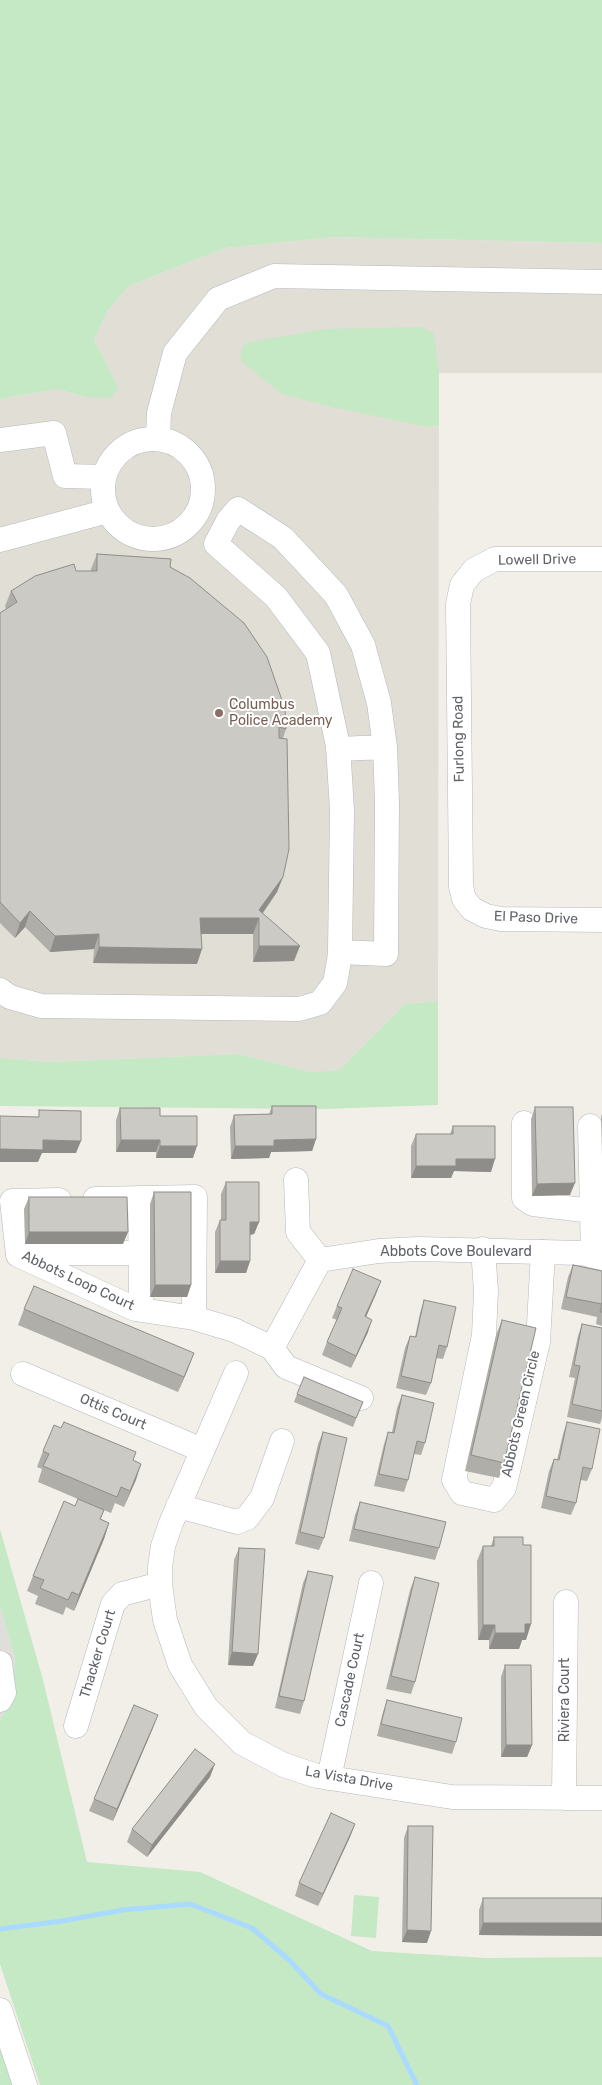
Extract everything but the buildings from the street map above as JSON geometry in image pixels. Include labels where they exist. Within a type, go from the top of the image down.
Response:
[{"type":"street","points":[[158,439],[159,413],[175,353],[218,299],[274,276],[602,282]]},
{"type":"street","points":[[0,440],[54,433],[65,476],[104,477]]},
{"type":"street","points":[[144,439],[158,439],[175,444],[182,449],[198,468],[202,484],[199,506],[187,525],[174,534],[160,538],[144,538],[129,533],[117,524],[108,511],[103,494],[104,477],[109,464],[118,452],[130,444],[144,439]]},
{"type":"street","points":[[199,506],[226,524]]},
{"type":"street","points":[[0,990],[10,997],[42,1006],[299,1009],[320,1002],[335,983],[340,952],[342,810],[338,749],[318,653],[276,597],[216,544],[226,524],[238,509],[283,538],[336,595],[363,645],[379,703],[385,747],[386,954],[340,952]]},
{"type":"street","points":[[0,540],[108,511]]},
{"type":"street","name":"Lowell Drive","points":[[474,570],[494,559],[602,559]]},
{"type":"street","name":"Furlong Road","points":[[472,909],[464,899],[461,886],[458,604],[462,585],[474,570]]},
{"type":"street","points":[[338,749],[385,747]]},
{"type":"street","name":"El Paso Drive","points":[[472,909],[486,916],[501,919],[602,920]]},
{"type":"street","points":[[524,1123],[524,1198],[533,1204],[592,1210]]},
{"type":"street","points":[[590,1126],[592,1210],[598,1257]]},
{"type":"street","points":[[296,1180],[298,1232],[320,1260],[272,1348],[286,1367],[361,1398]]},
{"type":"street","points":[[140,1198],[141,1310]]},
{"type":"street","name":"Abbots Loop Court","points":[[194,1318],[195,1198],[12,1201],[18,1253],[63,1276],[141,1310],[194,1318],[234,1330],[272,1348]]},
{"type":"street","name":"Abbots Cove Boulevard","points":[[320,1260],[379,1251],[483,1250],[582,1254],[598,1257]]},
{"type":"street","name":"Abbots Green Circle","points":[[483,1250],[486,1291],[484,1335],[454,1480],[462,1494],[494,1500],[504,1488],[538,1342],[543,1252]]},
{"type":"street","points":[[18,1253],[140,1253]]},
{"type":"street","name":"La Vista Drive","points":[[236,1373],[178,1506],[163,1546],[160,1584],[165,1620],[180,1665],[206,1707],[242,1743],[263,1755],[300,1771],[328,1778],[452,1797],[602,1798]]},
{"type":"street","name":"Ottis Court","points":[[23,1374],[202,1450]]},
{"type":"street","points":[[178,1506],[237,1522],[247,1518],[262,1498],[282,1441]]},
{"type":"street","name":"Cascade Court","points":[[328,1778],[372,1583]]},
{"type":"street","name":"Thacker Court","points":[[76,1726],[113,1604],[122,1594],[160,1584]]},
{"type":"street","name":"Riviera Court","points":[[564,1798],[566,1602]]},
{"type":"street","points":[[0,1663],[4,1693],[0,1700]]},
{"type":"street","points":[[0,2010],[25,2085]]},
{"type":"shaded area","name":"Columbus Police Academy","points":[[334,237],[602,243],[602,373],[439,373],[438,1001],[405,1004],[339,1070],[311,1072],[239,1054],[50,1062],[0,1058],[0,399],[57,389],[86,397],[119,388],[94,340],[108,310],[129,286],[225,248]]},
{"type":"shaded area","points":[[0,1606],[15,1658],[13,1693],[0,1721]]},
{"type":"green space","points":[[0,0],[602,0],[602,243],[334,237],[225,248],[129,286],[108,310],[94,340],[119,388],[110,398],[86,397],[57,389],[0,399]]},
{"type":"green space","points":[[422,327],[434,334],[439,373],[439,425],[428,427],[336,408],[282,394],[242,362],[240,353],[246,343],[326,329]]},
{"type":"green space","points":[[438,1001],[438,1105],[323,1109],[0,1106],[0,1058],[50,1062],[239,1054],[311,1072],[339,1070],[405,1004]]},
{"type":"green space","points":[[0,1529],[43,1680],[87,1862],[200,1872],[372,1951],[486,1958],[602,1957],[602,2085],[40,2085],[0,1964],[0,1721],[13,1693],[15,1658],[0,1606]]},
{"type":"green space","points":[[354,1895],[379,1897],[376,1938],[351,1936]]},
{"type":"green space","points":[[0,2018],[22,2085],[0,2085]]},
{"type":"waterway","points":[[0,1929],[62,1921],[123,1910],[190,1904],[252,1928],[289,1960],[321,1994],[388,2026],[417,2085]]},
{"type":"place","name":"Columbus Police Academy","points":[[219,713]]}]
